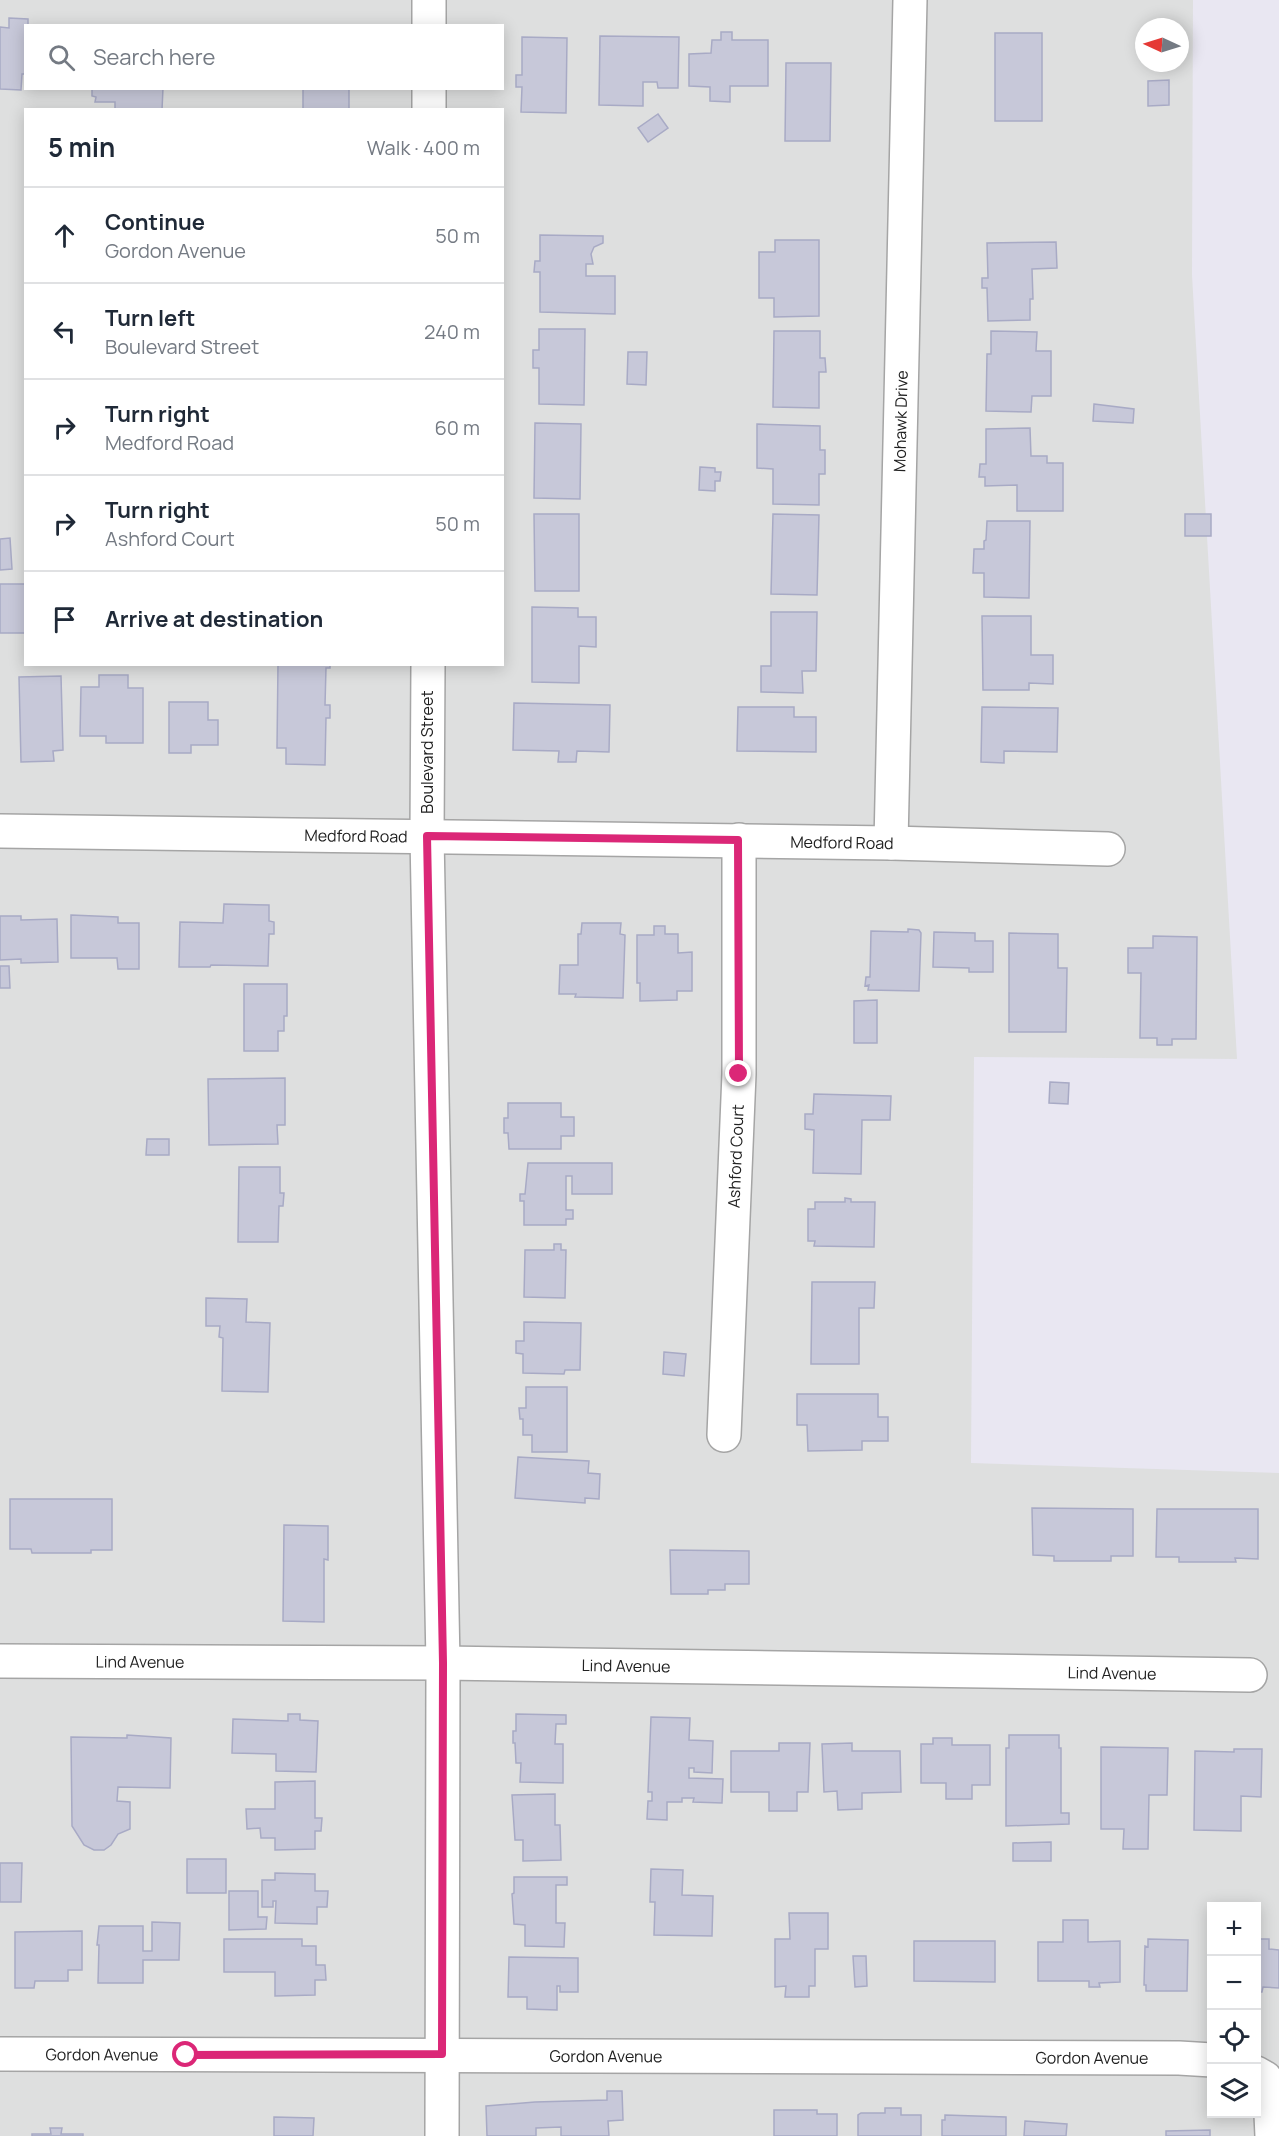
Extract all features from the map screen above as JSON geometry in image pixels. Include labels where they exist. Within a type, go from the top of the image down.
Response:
[{"type":"street","points":[[429,0],[429,24]]},
{"type":"street","name":"Mohawk Drive","points":[[891,843],[910,0]]},
{"type":"street","points":[[429,90],[429,108]]},
{"type":"street","name":"Boulevard Street","points":[[428,666],[427,836],[443,1663],[442,2136]]},
{"type":"street","name":"Medford Road","points":[[0,831],[738,840],[1108,849]]},
{"type":"street","name":"Ashford Court","points":[[723,1435],[739,1074],[738,840]]},
{"type":"street","name":"Lind Avenue","points":[[0,1661],[443,1663],[1250,1675]]},
{"type":"street","name":"Gordon Avenue","points":[[0,2054],[1167,2057],[1207,2060]]},
{"type":"street","points":[[1264,2083],[1272,2136]]},
{"type":"shaded area","points":[[0,0],[1193,0],[1192,275],[1237,1059],[974,1057],[971,1463],[1279,1473],[1279,2136],[0,2136]]},
{"type":"building","points":[[9,18],[28,19],[28,24],[24,24],[24,74],[22,74],[21,90],[0,89],[0,27],[9,28]]},
{"type":"building","points":[[721,32],[732,32],[732,40],[768,40],[768,86],[730,86],[730,102],[710,101],[710,87],[689,86],[689,54],[711,53],[712,40],[721,40]]},
{"type":"building","points":[[995,33],[1042,33],[1042,121],[995,121]]},
{"type":"building","points":[[600,36],[679,37],[678,88],[658,88],[657,82],[643,82],[643,106],[599,105]]},
{"type":"building","points":[[522,37],[567,38],[566,113],[521,112],[522,87],[516,87],[516,75],[522,75]]},
{"type":"building","points":[[786,63],[831,63],[830,141],[785,141]]},
{"type":"building","points":[[1169,80],[1169,105],[1148,106],[1148,81]]},
{"type":"building","points":[[92,90],[163,90],[162,108],[115,108],[115,102],[95,102],[96,97],[92,96]]},
{"type":"building","points":[[303,90],[349,90],[349,108],[303,108]]},
{"type":"building","points":[[658,114],[668,128],[648,142],[638,128]]},
{"type":"building","points":[[540,235],[603,236],[603,243],[594,247],[591,254],[593,264],[586,264],[586,276],[615,276],[615,314],[540,312],[540,272],[534,272],[535,261],[540,261]]},
{"type":"building","points":[[775,240],[819,240],[819,316],[774,317],[774,298],[759,298],[759,252],[775,252]]},
{"type":"building","points":[[1056,242],[1057,268],[1032,269],[1033,299],[1030,299],[1030,320],[988,321],[987,288],[982,288],[982,278],[988,278],[987,243]]},
{"type":"building","points":[[539,329],[585,329],[584,405],[539,404],[539,368],[533,368],[533,350],[539,350]]},
{"type":"building","points":[[774,331],[820,331],[820,358],[825,358],[826,372],[819,372],[819,408],[773,407]]},
{"type":"building","points":[[991,331],[1037,332],[1036,351],[1051,351],[1051,396],[1032,396],[1031,412],[986,411],[987,354],[991,354]]},
{"type":"building","points":[[628,352],[647,352],[646,385],[627,384]]},
{"type":"building","points":[[1094,404],[1134,409],[1133,423],[1093,421]]},
{"type":"building","points":[[535,423],[581,424],[580,499],[534,498]]},
{"type":"building","points":[[757,424],[820,426],[820,450],[825,450],[825,474],[819,474],[819,505],[773,504],[773,469],[757,468]]},
{"type":"building","points":[[1030,428],[1031,456],[1047,456],[1047,463],[1063,463],[1063,511],[1017,511],[1017,485],[985,486],[985,477],[979,477],[980,464],[986,464],[986,429]]},
{"type":"building","points":[[700,467],[715,468],[715,472],[721,472],[720,481],[715,481],[715,491],[699,490]]},
{"type":"building","points":[[534,514],[579,514],[579,591],[535,591]]},
{"type":"building","points":[[773,514],[819,515],[817,595],[771,594]]},
{"type":"building","points":[[1185,514],[1211,514],[1211,536],[1185,536]]},
{"type":"building","points":[[987,521],[1030,521],[1029,598],[984,597],[984,573],[973,573],[974,549],[984,549]]},
{"type":"building","points":[[10,538],[12,569],[0,570],[0,539]]},
{"type":"building","points":[[0,584],[24,584],[24,633],[0,633]]},
{"type":"building","points":[[532,607],[578,608],[578,617],[596,617],[596,647],[579,646],[579,683],[532,682]]},
{"type":"building","points":[[771,612],[817,612],[816,671],[802,671],[803,693],[761,692],[761,666],[771,666]]},
{"type":"building","points":[[982,616],[1031,616],[1031,655],[1053,655],[1053,684],[1029,683],[1029,690],[983,690]]},
{"type":"building","points":[[278,666],[330,666],[326,668],[325,705],[330,705],[330,718],[326,718],[325,765],[286,764],[286,748],[277,748]]},
{"type":"building","points":[[99,675],[128,675],[128,688],[143,688],[143,743],[106,743],[106,736],[80,736],[81,687],[99,687]]},
{"type":"building","points":[[61,676],[63,750],[53,751],[54,761],[21,762],[19,677]]},
{"type":"building","points":[[169,702],[208,702],[208,720],[218,720],[218,745],[191,745],[191,753],[169,753]]},
{"type":"building","points":[[514,703],[610,705],[609,752],[577,751],[576,762],[558,762],[559,751],[513,750]]},
{"type":"building","points":[[738,707],[794,707],[794,717],[816,717],[816,752],[737,751]]},
{"type":"building","points":[[982,707],[1058,708],[1057,752],[1004,751],[1004,763],[981,762]]},
{"type":"building","points":[[224,904],[269,905],[269,921],[274,922],[274,934],[269,934],[268,966],[179,967],[180,922],[223,923]]},
{"type":"building","points":[[71,915],[118,917],[118,923],[139,923],[139,969],[118,969],[117,958],[71,958]]},
{"type":"building","points":[[0,916],[21,916],[21,920],[57,919],[58,962],[21,963],[21,959],[0,960]]},
{"type":"building","points":[[582,923],[621,923],[620,934],[625,935],[623,998],[575,997],[576,994],[559,994],[560,965],[578,965],[578,934],[581,934]]},
{"type":"building","points":[[654,926],[665,926],[665,934],[678,934],[678,953],[692,952],[692,991],[677,991],[677,1000],[640,1001],[640,983],[637,983],[637,935],[654,935]]},
{"type":"building","points":[[908,929],[919,930],[921,933],[919,991],[868,990],[869,985],[865,986],[866,977],[870,977],[871,931],[908,932]]},
{"type":"building","points":[[934,932],[975,933],[975,941],[993,941],[993,972],[969,972],[969,968],[933,967]]},
{"type":"building","points":[[1009,933],[1058,934],[1058,968],[1067,968],[1066,1032],[1009,1032]]},
{"type":"building","points":[[1153,936],[1197,937],[1196,1039],[1172,1039],[1172,1045],[1157,1045],[1157,1038],[1140,1038],[1141,973],[1128,973],[1128,948],[1153,948]]},
{"type":"building","points":[[0,966],[9,966],[10,988],[0,988]]},
{"type":"building","points":[[244,984],[287,984],[287,1016],[284,1016],[284,1031],[278,1031],[278,1051],[244,1051]]},
{"type":"building","points":[[877,1000],[877,1043],[854,1043],[854,1001]]},
{"type":"building","points":[[285,1078],[285,1125],[277,1125],[278,1144],[209,1145],[208,1079]]},
{"type":"building","points":[[1050,1082],[1069,1083],[1068,1104],[1049,1103]]},
{"type":"building","points":[[814,1094],[891,1096],[890,1120],[862,1120],[861,1174],[813,1173],[814,1130],[805,1129],[805,1114],[813,1114]]},
{"type":"building","points":[[508,1103],[561,1103],[561,1117],[574,1117],[574,1136],[561,1136],[561,1149],[509,1149],[508,1133],[504,1133],[504,1118],[508,1118]]},
{"type":"building","points":[[147,1139],[169,1139],[169,1155],[146,1155]]},
{"type":"building","points":[[528,1163],[612,1163],[612,1194],[572,1194],[572,1176],[566,1176],[566,1210],[573,1210],[573,1219],[566,1219],[566,1225],[524,1225],[524,1201],[520,1201],[520,1194],[525,1194]]},
{"type":"building","points":[[239,1167],[280,1167],[280,1193],[284,1193],[283,1206],[279,1206],[278,1242],[238,1242]]},
{"type":"building","points":[[845,1198],[851,1199],[851,1202],[875,1202],[874,1247],[814,1246],[815,1241],[808,1241],[808,1209],[815,1209],[815,1202],[845,1202]]},
{"type":"building","points":[[554,1244],[561,1244],[561,1250],[566,1250],[565,1298],[524,1297],[525,1250],[554,1250]]},
{"type":"building","points":[[812,1282],[875,1282],[874,1308],[859,1308],[859,1364],[811,1364]]},
{"type":"building","points":[[206,1298],[247,1299],[246,1322],[270,1323],[268,1392],[222,1391],[223,1338],[219,1337],[220,1326],[206,1326]]},
{"type":"building","points":[[524,1322],[581,1323],[580,1370],[565,1370],[564,1374],[523,1373],[523,1354],[516,1353],[516,1341],[524,1341]]},
{"type":"building","points":[[664,1352],[686,1354],[684,1376],[663,1374]]},
{"type":"building","points":[[526,1387],[567,1387],[567,1452],[532,1452],[532,1435],[523,1435],[523,1419],[520,1419],[519,1408],[526,1408]]},
{"type":"building","points":[[797,1394],[878,1394],[878,1417],[888,1417],[888,1441],[862,1441],[862,1450],[808,1451],[807,1425],[797,1425]]},
{"type":"building","points":[[518,1457],[589,1461],[588,1473],[600,1474],[599,1499],[585,1498],[585,1503],[515,1498]]},
{"type":"building","points":[[10,1499],[112,1499],[112,1550],[91,1550],[91,1553],[32,1553],[31,1549],[10,1549]]},
{"type":"building","points":[[1032,1508],[1133,1509],[1133,1556],[1111,1556],[1111,1561],[1054,1561],[1054,1556],[1033,1555]]},
{"type":"building","points":[[1157,1509],[1258,1509],[1258,1559],[1235,1558],[1236,1562],[1179,1562],[1179,1557],[1156,1557]]},
{"type":"building","points":[[284,1525],[328,1526],[328,1560],[324,1559],[324,1622],[283,1621]]},
{"type":"building","points":[[670,1550],[749,1551],[749,1584],[725,1584],[725,1590],[708,1590],[708,1594],[671,1594]]},
{"type":"building","points":[[288,1714],[300,1714],[300,1720],[318,1721],[316,1772],[276,1771],[276,1754],[232,1753],[233,1719],[288,1721]]},
{"type":"building","points":[[516,1714],[566,1715],[566,1724],[556,1724],[555,1744],[563,1744],[563,1783],[520,1782],[521,1763],[516,1763],[515,1743],[513,1743]]},
{"type":"building","points":[[651,1717],[690,1718],[689,1740],[713,1741],[712,1773],[694,1772],[694,1768],[689,1768],[689,1778],[723,1779],[722,1803],[693,1802],[694,1798],[682,1798],[682,1802],[667,1802],[667,1820],[647,1819],[648,1801],[652,1801],[652,1792],[648,1792]]},
{"type":"building","points":[[127,1735],[171,1738],[170,1788],[118,1787],[117,1801],[130,1802],[130,1829],[118,1834],[111,1845],[104,1850],[94,1850],[84,1845],[72,1826],[71,1737],[127,1738]]},
{"type":"building","points":[[1009,1735],[1059,1735],[1061,1813],[1069,1813],[1069,1824],[1006,1826],[1006,1748],[1009,1748]]},
{"type":"building","points":[[933,1738],[952,1738],[952,1745],[990,1745],[990,1785],[972,1785],[972,1799],[946,1799],[946,1783],[921,1783],[921,1744],[933,1744]]},
{"type":"building","points":[[779,1743],[810,1743],[808,1792],[797,1792],[797,1811],[769,1811],[769,1792],[731,1792],[731,1751],[779,1751]]},
{"type":"building","points":[[852,1743],[852,1751],[900,1751],[901,1792],[862,1793],[862,1809],[838,1810],[837,1791],[824,1792],[822,1744]]},
{"type":"building","points":[[1101,1747],[1168,1748],[1167,1795],[1149,1795],[1148,1849],[1123,1849],[1124,1829],[1101,1829]]},
{"type":"building","points":[[1234,1749],[1262,1749],[1261,1797],[1241,1796],[1241,1831],[1194,1830],[1195,1751],[1234,1752]]},
{"type":"building","points":[[315,1781],[315,1818],[322,1818],[321,1831],[315,1831],[315,1849],[275,1850],[275,1838],[261,1838],[260,1828],[247,1829],[246,1809],[275,1809],[275,1782]]},
{"type":"building","points":[[555,1794],[555,1825],[560,1825],[561,1860],[523,1861],[523,1840],[515,1840],[512,1795]]},
{"type":"building","points":[[1051,1842],[1051,1861],[1013,1861],[1013,1843]]},
{"type":"building","points":[[187,1859],[226,1859],[226,1893],[187,1893]]},
{"type":"building","points":[[0,1863],[22,1863],[21,1902],[0,1902]]},
{"type":"building","points":[[651,1869],[683,1870],[682,1895],[713,1896],[712,1936],[654,1935],[655,1902],[650,1902]]},
{"type":"building","points":[[275,1873],[315,1874],[315,1891],[328,1891],[327,1907],[317,1907],[317,1924],[275,1923],[276,1901],[273,1901],[273,1907],[262,1907],[262,1880],[275,1880]]},
{"type":"building","points":[[514,1877],[567,1877],[567,1885],[556,1885],[556,1923],[565,1923],[564,1947],[525,1946],[525,1925],[514,1924],[512,1894],[514,1893]]},
{"type":"building","points":[[229,1891],[258,1891],[258,1917],[267,1917],[266,1929],[229,1930]]},
{"type":"building","points":[[789,1913],[828,1913],[828,1949],[815,1949],[815,1986],[809,1986],[809,1997],[785,1997],[786,1986],[775,1987],[775,1939],[790,1939]]},
{"type":"building","points":[[1063,1920],[1088,1920],[1088,1942],[1120,1941],[1120,1982],[1099,1983],[1100,1987],[1089,1987],[1089,1981],[1038,1981],[1038,1942],[1063,1942]]},
{"type":"building","points":[[152,1922],[180,1923],[179,1960],[143,1960],[143,1983],[98,1983],[99,1926],[143,1926],[143,1951],[152,1951]]},
{"type":"building","points":[[82,1931],[82,1970],[68,1970],[68,1981],[35,1981],[34,1988],[15,1988],[15,1932]]},
{"type":"building","points":[[224,1939],[302,1939],[302,1946],[316,1946],[316,1965],[325,1965],[326,1980],[315,1980],[315,1995],[275,1996],[275,1972],[224,1972]]},
{"type":"building","points":[[1148,1939],[1188,1940],[1187,1991],[1146,1991],[1146,1985],[1144,1985],[1145,1946],[1148,1947]]},
{"type":"building","points":[[1261,1939],[1269,1939],[1269,1949],[1279,1950],[1279,1988],[1263,1987],[1262,1992]]},
{"type":"building","points":[[914,1941],[995,1941],[995,1982],[914,1981]]},
{"type":"building","points":[[853,1956],[866,1956],[867,1986],[855,1987]]},
{"type":"building","points":[[509,1957],[578,1958],[578,1992],[560,1992],[560,1986],[557,1986],[557,2010],[527,2009],[527,1997],[508,1997]]},
{"type":"building","points":[[607,2091],[622,2091],[623,2120],[608,2121],[609,2136],[561,2136],[561,2127],[536,2128],[536,2136],[487,2136],[486,2106],[607,2100]]},
{"type":"building","points":[[885,2108],[901,2108],[901,2115],[921,2115],[921,2136],[858,2136],[858,2115],[885,2113]]},
{"type":"building","points":[[774,2110],[817,2110],[817,2114],[837,2114],[837,2136],[774,2136]]},
{"type":"building","points":[[945,2115],[1006,2117],[1006,2136],[942,2136],[942,2120],[945,2120]]},
{"type":"building","points":[[274,2117],[314,2118],[313,2136],[274,2136]]},
{"type":"building","points":[[1025,2121],[1067,2124],[1066,2136],[1024,2136]]},
{"type":"building","points":[[50,2128],[62,2128],[61,2134],[83,2134],[83,2136],[32,2136],[32,2134],[51,2134]]},
{"type":"building","points":[[1210,2130],[1210,2136],[1166,2136],[1166,2131]]},
{"type":"route","points":[[186,2055],[442,2054],[443,1663],[427,836],[738,840],[739,1074]]}]
